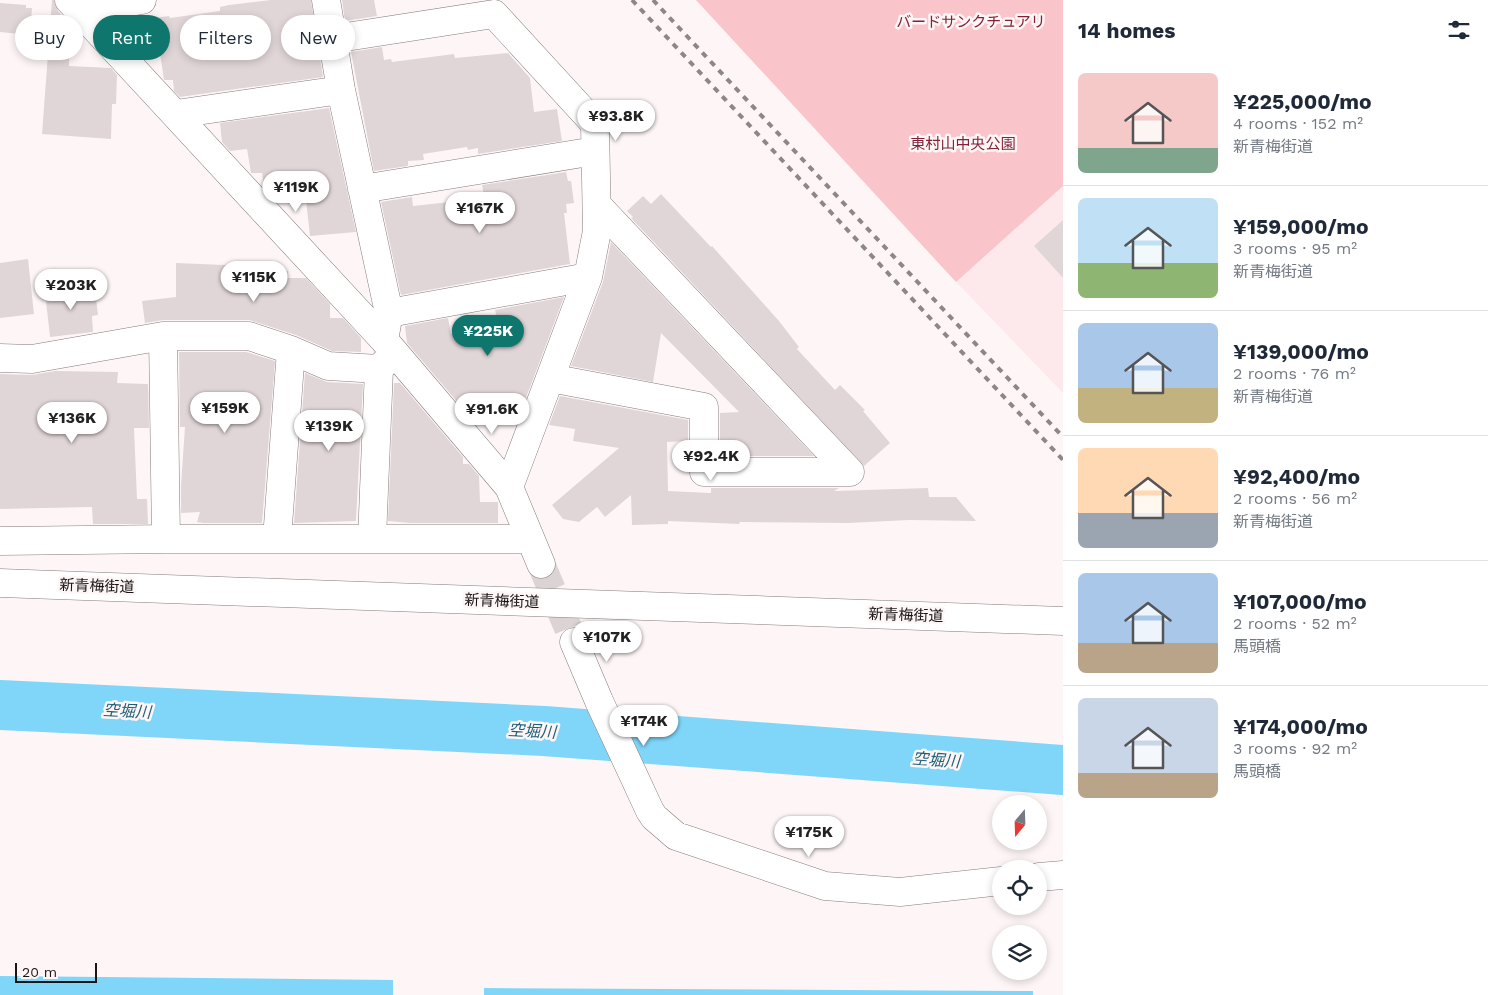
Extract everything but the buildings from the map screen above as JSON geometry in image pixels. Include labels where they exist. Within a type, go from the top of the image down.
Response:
[{"type":"street","points":[[74,5],[142,0]]},
{"type":"street","points":[[326,0],[328,15]]},
{"type":"street","points":[[74,5],[176,114],[386,354],[509,486],[541,564]]},
{"type":"street","points":[[355,35],[494,14],[595,124],[597,231],[588,276],[509,486]]},
{"type":"street","points":[[336,60],[389,313],[372,539]]},
{"type":"street","points":[[176,114],[341,90]]},
{"type":"street","points":[[362,189],[595,152]]},
{"type":"street","points":[[550,378],[704,408],[704,472],[850,472],[597,205]]},
{"type":"street","points":[[389,313],[588,276]]},
{"type":"street","points":[[0,358],[32,359],[163,336],[249,336],[291,350],[328,366],[386,354]]},
{"type":"street","points":[[163,336],[166,538]]},
{"type":"street","points":[[276,538],[291,350]]},
{"type":"street","points":[[0,541],[166,538],[530,538]]},
{"type":"street","name":"新青梅街道","points":[[0,583],[1063,621]]},
{"type":"street","points":[[574,642],[650,811],[654,817],[676,836],[825,886],[900,892],[992,882]]},
{"type":"street","points":[[1047,876],[1063,875]]},
{"type":"shaded area","points":[[1063,186],[1063,393],[956,282]]},
{"type":"green space","name":"東村山中央公園","points":[[696,0],[1063,0],[1063,186],[956,282]]},
{"type":"water","points":[[0,976],[393,980],[393,995],[0,995]]},
{"type":"water","points":[[484,988],[1033,991],[1033,995],[484,995]]},
{"type":"waterway","name":"空堀川","points":[[0,705],[544,731],[1063,770]]},
{"type":"tunnel","points":[[541,564],[574,642]]},
{"type":"railway","points":[[632,0],[1063,460]]},
{"type":"railway","points":[[653,0],[1063,437]]},
{"type":"park label","name":"バードサンクチュアリ","points":[[971,22]]}]
